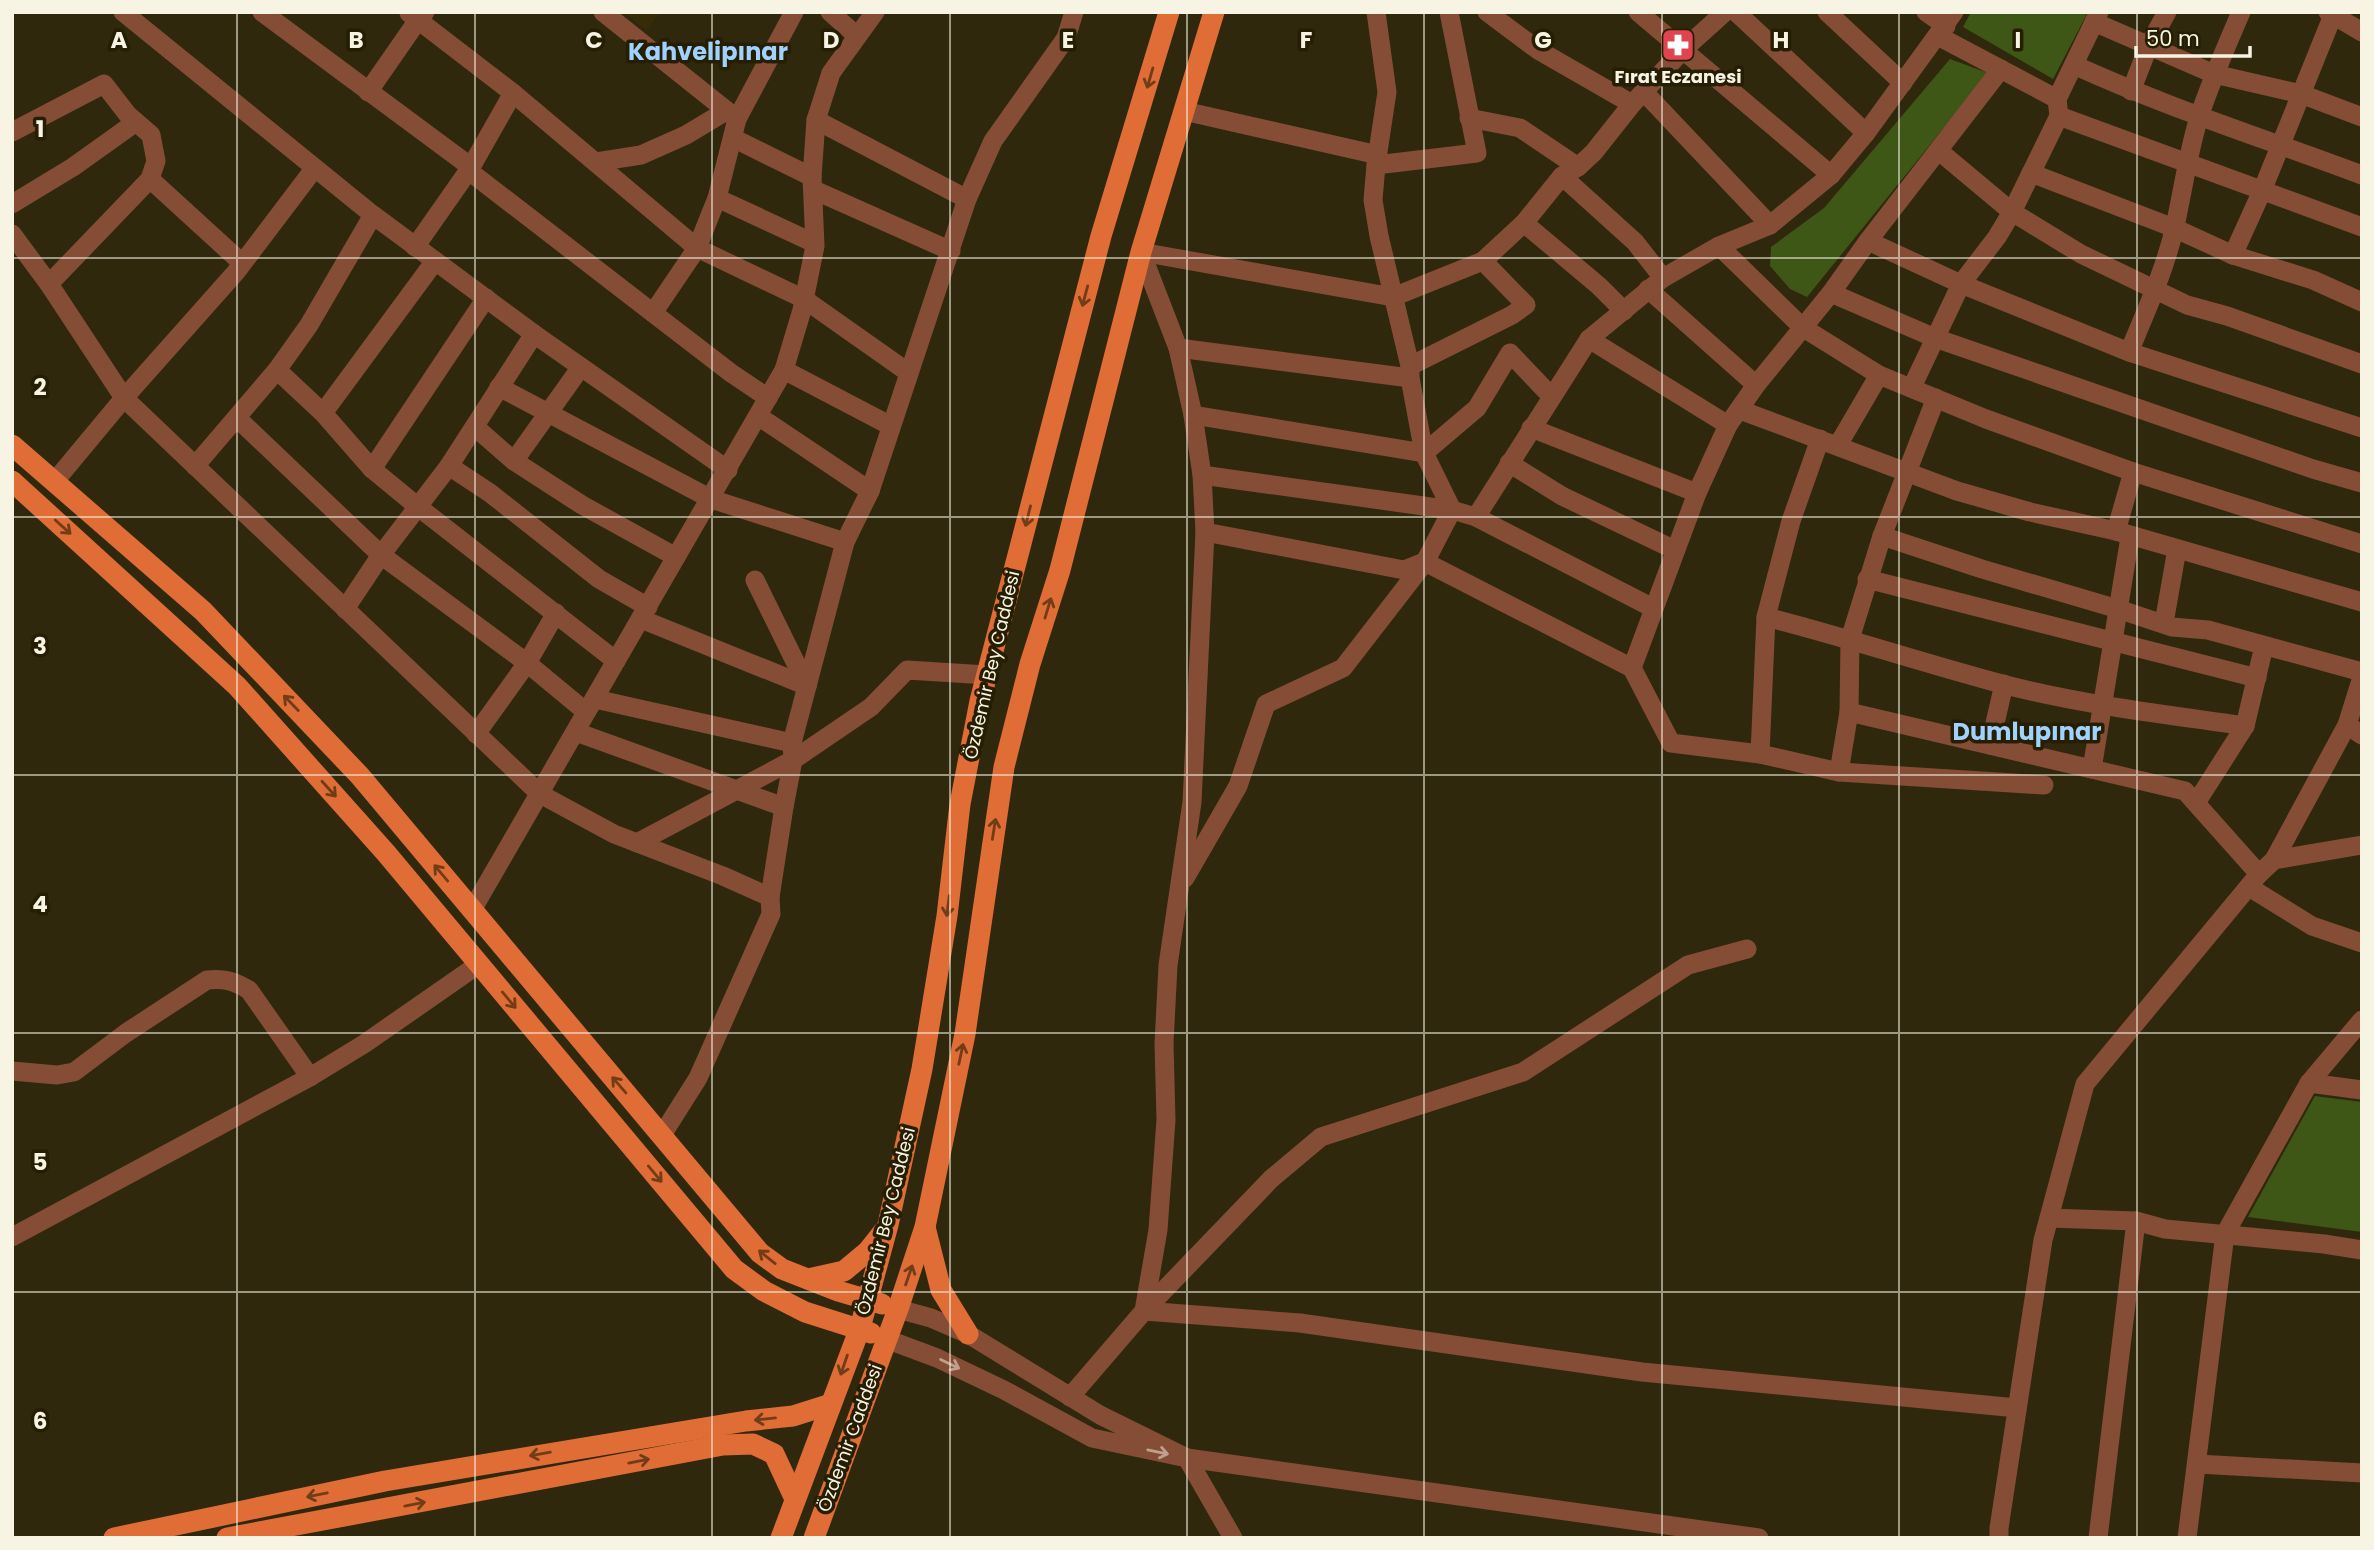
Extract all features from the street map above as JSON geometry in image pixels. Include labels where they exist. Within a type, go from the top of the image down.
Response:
[{"type":"main road","name":"Özdemir Bey Caddesi","points":[[831,1404],[868,1300],[888,1224],[922,1069],[947,916],[960,804],[987,675],[1101,236],[1169,12]]},
{"type":"main road","name":"Özdemir Caddesi","points":[[814,1538],[898,1309],[925,1227],[965,1034],[1004,767],[1030,664],[1060,570],[1141,252],[1214,12]]},
{"type":"main road","points":[[12,445],[203,611],[360,776],[760,1253],[782,1269],[898,1309]]},
{"type":"main road","points":[[12,481],[237,686],[386,853],[734,1269],[764,1292],[805,1312],[860,1328],[886,1339]]},
{"type":"main road","points":[[808,1279],[844,1271],[868,1251],[888,1224]]},
{"type":"main road","points":[[925,1227],[941,1290],[968,1334]]},
{"type":"main road","name":"Özdemir Caddesi","points":[[781,1538],[831,1404]]},
{"type":"main road","points":[[114,1538],[385,1481],[732,1423],[793,1416],[831,1404]]},
{"type":"main road","points":[[228,1538],[723,1445],[752,1444],[774,1454],[795,1499]]},
{"type":"street","points":[[124,12],[314,169],[415,247],[727,470]]},
{"type":"street","points":[[262,12],[470,169],[731,373],[768,398]]},
{"type":"street","points":[[603,12],[731,115],[733,138],[717,198],[697,248],[653,313]]},
{"type":"street","points":[[596,162],[641,155],[731,115],[794,12]]},
{"type":"street","points":[[830,12],[857,36]]},
{"type":"street","points":[[472,910],[784,370],[804,299],[814,243],[816,120],[831,73],[875,12]]},
{"type":"street","points":[[662,1135],[698,1078],[771,914],[770,897],[793,751],[807,685],[845,542],[870,491],[967,199],[993,141],[1066,38],[1074,12]]},
{"type":"street","points":[[1376,12],[1387,92],[1373,201],[1410,372],[1424,453],[1452,510]]},
{"type":"street","points":[[1184,111],[1377,160],[1477,153],[1449,12]]},
{"type":"street","points":[[1487,12],[1538,50],[1638,98],[1770,225]]},
{"type":"street","points":[[1638,12],[1831,175]]},
{"type":"street","points":[[1141,252],[1393,297],[1483,261],[1524,223],[1570,171],[1608,135],[1684,49],[1725,12]]},
{"type":"street","points":[[1736,12],[1866,133]]},
{"type":"street","points":[[1827,12],[1903,83]]},
{"type":"street","points":[[1926,12],[2058,108],[2187,163],[2362,227]]},
{"type":"street","points":[[2131,91],[2149,45],[2167,12]]},
{"type":"street","points":[[2129,352],[2155,290],[2174,228],[2199,117],[2241,12]]},
{"type":"street","points":[[2233,255],[2262,191],[2330,14],[2362,32]]},
{"type":"street","points":[[368,92],[417,15],[697,248],[804,299],[909,373]]},
{"type":"street","points":[[1912,387],[1961,284],[1997,237],[2012,212],[2096,17],[2149,45],[2214,74],[2301,94],[2362,117]]},
{"type":"street","points":[[1476,517],[1589,339],[1656,284],[1719,246],[1770,225],[1831,175],[1866,133],[1946,25]]},
{"type":"street","points":[[2074,65],[2131,91],[2362,176]]},
{"type":"street","points":[[1632,668],[1697,494],[1734,417],[2001,69]]},
{"type":"street","points":[[12,132],[104,84],[128,115],[151,135],[156,161],[150,179],[49,284]]},
{"type":"street","points":[[415,247],[470,169],[513,93]]},
{"type":"street","points":[[1469,118],[1520,128],[1570,171],[1635,242],[1656,284],[1756,386]]},
{"type":"street","points":[[816,120],[967,199]]},
{"type":"street","points":[[12,204],[73,167],[136,122]]},
{"type":"street","points":[[733,138],[813,183],[951,251]]},
{"type":"street","points":[[1939,151],[2012,212],[2081,254],[2187,305],[2239,320],[2362,364]]},
{"type":"street","points":[[55,481],[242,263],[314,169]]},
{"type":"street","points":[[2031,173],[2174,228],[2233,255],[2313,280],[2362,302]]},
{"type":"street","points":[[150,179],[242,263]]},
{"type":"street","points":[[717,198],[814,243]]},
{"type":"street","points":[[195,466],[277,370],[309,325],[373,215]]},
{"type":"street","points":[[1524,223],[1599,286],[1624,312]]},
{"type":"street","points":[[12,234],[49,284],[124,398],[540,794],[614,834],[770,897]]},
{"type":"street","points":[[1868,240],[1961,284],[2129,352],[2362,428]]},
{"type":"street","points":[[1719,246],[1802,327],[1879,375],[1986,419],[2133,472],[2362,544]]},
{"type":"street","points":[[1141,252],[1178,348],[1193,415],[1202,475],[1205,532],[1192,802],[1168,965],[1164,1044],[1166,1120],[1158,1230],[1144,1311]]},
{"type":"street","points":[[323,413],[435,261]]},
{"type":"street","points":[[1178,348],[1410,372],[1525,305],[1483,261]]},
{"type":"street","points":[[1831,293],[1935,338],[2313,469],[2362,483]]},
{"type":"street","points":[[372,469],[486,298]]},
{"type":"street","points":[[345,609],[381,555],[449,466],[534,334]]},
{"type":"street","points":[[1589,339],[1734,417],[1829,442],[1906,473],[2030,512],[2123,534],[2362,602]]},
{"type":"street","points":[[1193,415],[1424,453],[1477,408],[1510,353],[1551,396]]},
{"type":"street","points":[[514,461],[581,367]]},
{"type":"street","points":[[277,370],[323,413],[372,469],[616,661]]},
{"type":"street","points":[[784,370],[891,426]]},
{"type":"street","points":[[1760,754],[1766,617],[1791,521],[1829,442],[1879,375]]},
{"type":"street","points":[[499,387],[711,499],[845,542]]},
{"type":"street","points":[[1839,772],[1849,712],[1850,639],[1882,536],[1936,398]]},
{"type":"street","points":[[758,416],[870,491]]},
{"type":"street","points":[[237,418],[381,555],[527,663],[590,705],[793,751]]},
{"type":"street","points":[[475,426],[514,461],[582,505],[676,556]]},
{"type":"street","points":[[1531,428],[1697,494]]},
{"type":"street","points":[[1509,463],[1562,496],[1675,550]]},
{"type":"street","points":[[449,466],[490,494],[644,613],[807,685]]},
{"type":"street","points":[[2092,769],[2118,609],[2123,534],[2133,472]]},
{"type":"street","points":[[1202,475],[1452,510],[1476,517],[1653,608]]},
{"type":"street","points":[[1179,889],[1238,786],[1266,704],[1343,668],[1425,562],[1452,510]]},
{"type":"street","points":[[1205,532],[1405,570],[1425,562],[1632,668],[1671,743],[1760,754],[1839,772],[2044,785]]},
{"type":"street","points":[[1882,536],[2172,627],[2208,629],[2362,674],[2354,730],[2274,860],[2254,880],[2085,1084],[2043,1240],[1999,1538]]},
{"type":"street","points":[[2164,623],[2177,549]]},
{"type":"street","points":[[1867,579],[2257,678]]},
{"type":"street","points":[[755,580],[807,685]]},
{"type":"street","points":[[476,734],[527,663],[556,613]]},
{"type":"street","points":[[1766,617],[2004,684],[2102,705],[2245,726]]},
{"type":"street","points":[[2196,803],[2245,726],[2264,646]]},
{"type":"street","points":[[637,843],[737,790],[793,751],[871,707],[907,670],[987,675]]},
{"type":"street","points":[[1990,745],[2004,684]]},
{"type":"street","points":[[1849,712],[2185,791],[2254,880],[2312,926],[2362,943]]},
{"type":"street","points":[[576,732],[784,807]]},
{"type":"street","points":[[2274,860],[2362,845]]},
{"type":"street","points":[[1070,1397],[1144,1311],[1271,1179],[1321,1137],[1523,1072],[1688,965],[1746,949]]},
{"type":"street","points":[[12,1237],[310,1077],[364,1044],[479,964]]},
{"type":"street","points":[[12,1071],[57,1074],[74,1072],[207,980],[219,978],[234,981],[248,990],[310,1077]]},
{"type":"street","points":[[2187,1538],[2225,1234],[2309,1083],[2362,1020]]},
{"type":"street","points":[[2309,1083],[2362,1090]]},
{"type":"street","points":[[2049,1219],[2136,1221],[2165,1229],[2362,1250]]},
{"type":"street","points":[[2098,1538],[2136,1221]]},
{"type":"street","points":[[898,1309],[930,1318],[968,1334],[1100,1415],[1187,1458],[1233,1538]]},
{"type":"street","points":[[1144,1311],[1300,1323],[1642,1371],[2017,1408]]},
{"type":"street","points":[[886,1339],[948,1363],[1092,1438],[1187,1458],[1759,1538]]},
{"type":"street","points":[[2197,1464],[2362,1473]]},
{"type":"shaded area","points":[[624,12],[660,12],[646,30]]},
{"type":"green space","points":[[1971,12],[2088,12],[2053,79],[1963,27]]},
{"type":"green space","points":[[1950,59],[1988,73],[1807,297],[1790,289],[1770,266],[1771,247],[1824,208]]},
{"type":"green space","points":[[2315,1096],[2362,1102],[2362,1232],[2248,1217]]},
{"type":"place","name":"Fırat Eczanesi","points":[[1678,45]]},
{"type":"district","name":"Kahvelipınar","points":[[708,52]]},
{"type":"district","name":"Dumlupınar","points":[[2027,732]]}]
